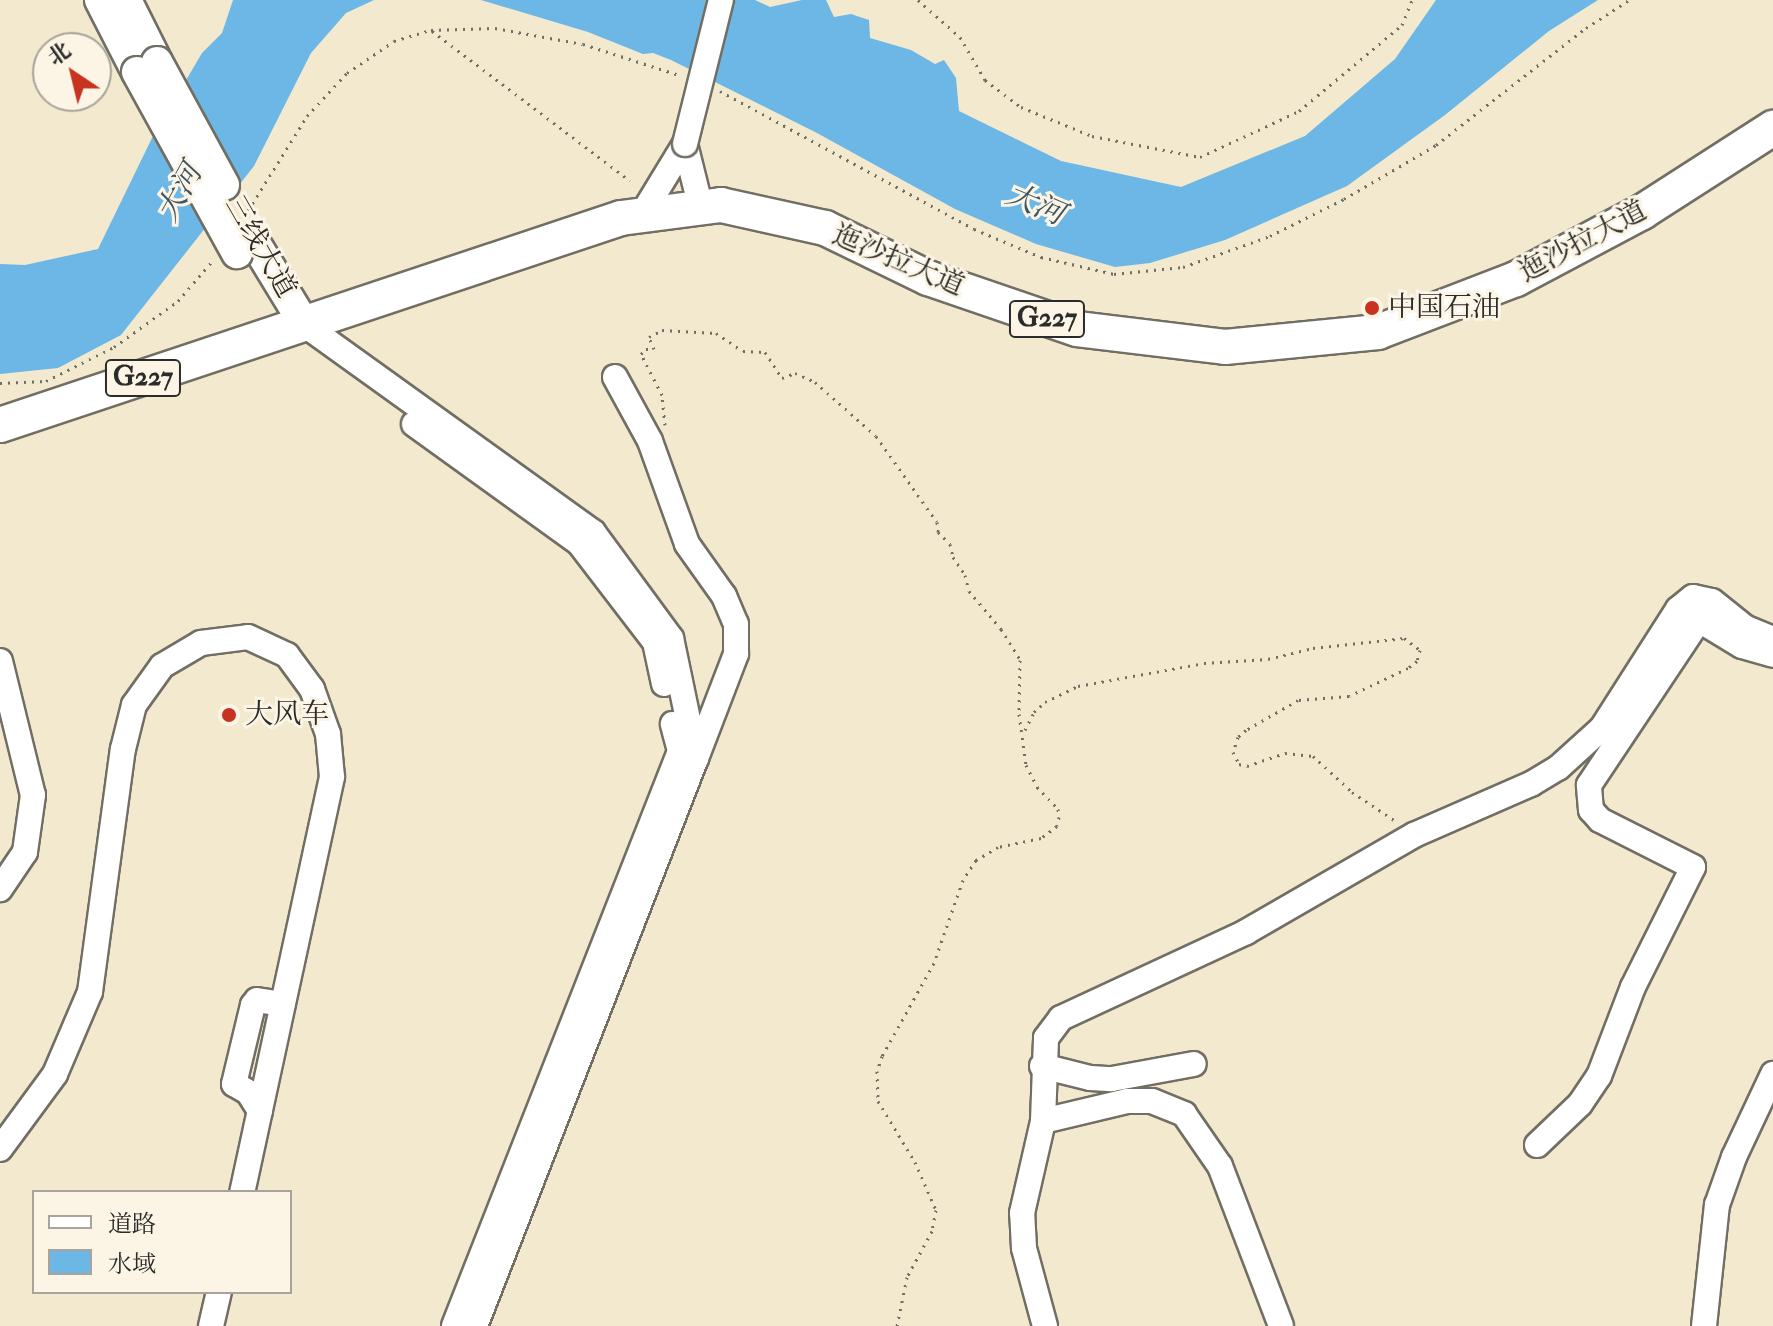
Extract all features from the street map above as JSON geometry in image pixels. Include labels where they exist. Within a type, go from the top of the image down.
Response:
[{"type":"highway","name":"迤沙拉大道","points":[[0,425],[621,218],[721,205],[825,228],[928,278],[1077,329],[1225,347],[1378,332],[1516,279],[1642,212],[1773,128]]},
{"type":"main road","name":"三线大道","points":[[100,0],[147,67],[237,244],[295,328]]},
{"type":"main road","name":"三线大道","points":[[126,0],[147,67]]},
{"type":"street","points":[[641,216],[685,144],[721,0]]},
{"type":"street","points":[[685,144],[701,208]]},
{"type":"street","points":[[295,328],[593,532],[671,638],[696,758]]},
{"type":"street","points":[[295,328],[579,543],[655,642],[680,751],[454,1326]]},
{"type":"street","points":[[475,1326],[736,654],[736,624],[724,596],[687,544],[650,441],[615,377]]},
{"type":"street","points":[[1045,1326],[1024,1248],[1022,1213],[1043,1121],[1042,1066],[1052,1027],[1073,1009],[1246,932],[1414,835],[1531,784],[1583,749],[1602,728],[1678,609],[1693,597],[1712,601],[1746,628],[1773,639]]},
{"type":"street","points":[[1537,1145],[1580,1104],[1599,1076],[1633,987],[1693,867],[1600,820],[1591,810],[1589,785],[1699,620],[1742,646],[1773,655]]},
{"type":"street","points":[[0,1149],[55,1074],[90,992],[123,749],[134,705],[162,666],[201,643],[248,637],[287,655],[312,689],[328,734],[332,777],[244,1190]]},
{"type":"street","points":[[0,661],[33,795],[25,852],[0,889]]},
{"type":"street","points":[[1042,1066],[1090,1078],[1112,1079],[1194,1064]]},
{"type":"street","points":[[1704,1326],[1717,1205],[1734,1157],[1773,1074]]},
{"type":"street","points":[[1043,1121],[1127,1101],[1152,1101],[1184,1114],[1220,1166],[1281,1326]]},
{"type":"street","points":[[211,1326],[219,1294]]},
{"type":"street","points":[[222,1326],[228,1294]]},
{"type":"path","points":[[918,0],[960,37],[985,80],[1021,107],[1092,136],[1200,157],[1299,111],[1402,25],[1412,0]]},
{"type":"path","points":[[707,85],[736,97],[974,229],[1041,257],[1114,274],[1183,267],[1270,236],[1344,199],[1436,145],[1586,28],[1629,0]]},
{"type":"path","points":[[0,383],[46,381],[114,347],[178,301],[237,244],[307,116],[347,73],[394,41],[431,30],[495,28],[583,44],[692,80]]},
{"type":"path","points":[[431,30],[630,181]]},
{"type":"path","points":[[650,441],[662,434],[666,419],[662,395],[641,354],[654,349],[649,337],[654,332],[674,327],[716,333],[743,351],[765,352],[782,378],[795,373],[815,382],[876,436],[937,522],[938,532],[950,544],[969,591],[1013,645],[1014,654],[1020,660],[1019,714],[1026,765],[1037,787],[1058,809],[1057,826],[1041,838],[986,853],[969,870],[934,963],[877,1071],[876,1086],[884,1114],[915,1162],[936,1210],[932,1231],[907,1277],[897,1326]]},
{"type":"path","points":[[1024,733],[1034,712],[1060,693],[1078,686],[1204,663],[1268,659],[1313,648],[1404,638],[1420,650],[1417,661],[1408,668],[1349,696],[1298,700],[1246,730],[1238,737],[1233,752],[1239,764],[1247,766],[1285,753],[1313,756],[1352,792],[1414,835]]},
{"type":"water","name":"大河","points":[[233,0],[374,0],[346,13],[311,53],[254,166],[121,335],[58,368],[0,374],[0,264],[25,265],[98,249],[152,138],[202,53],[222,33]]},
{"type":"water","name":"大河","points":[[481,0],[755,0],[770,7],[802,0],[826,0],[834,17],[851,14],[869,20],[870,38],[911,50],[935,64],[944,60],[956,78],[959,111],[1061,161],[1181,187],[1305,136],[1395,59],[1436,0],[1598,0],[1549,31],[1445,115],[1347,186],[1225,240],[1150,263],[1115,267],[1036,244],[955,209],[817,133],[671,60],[653,53],[643,54],[588,32]]},
{"type":"place","name":"中国石油","points":[[1372,308]]},
{"type":"place","name":"大风车","points":[[229,715]]}]
